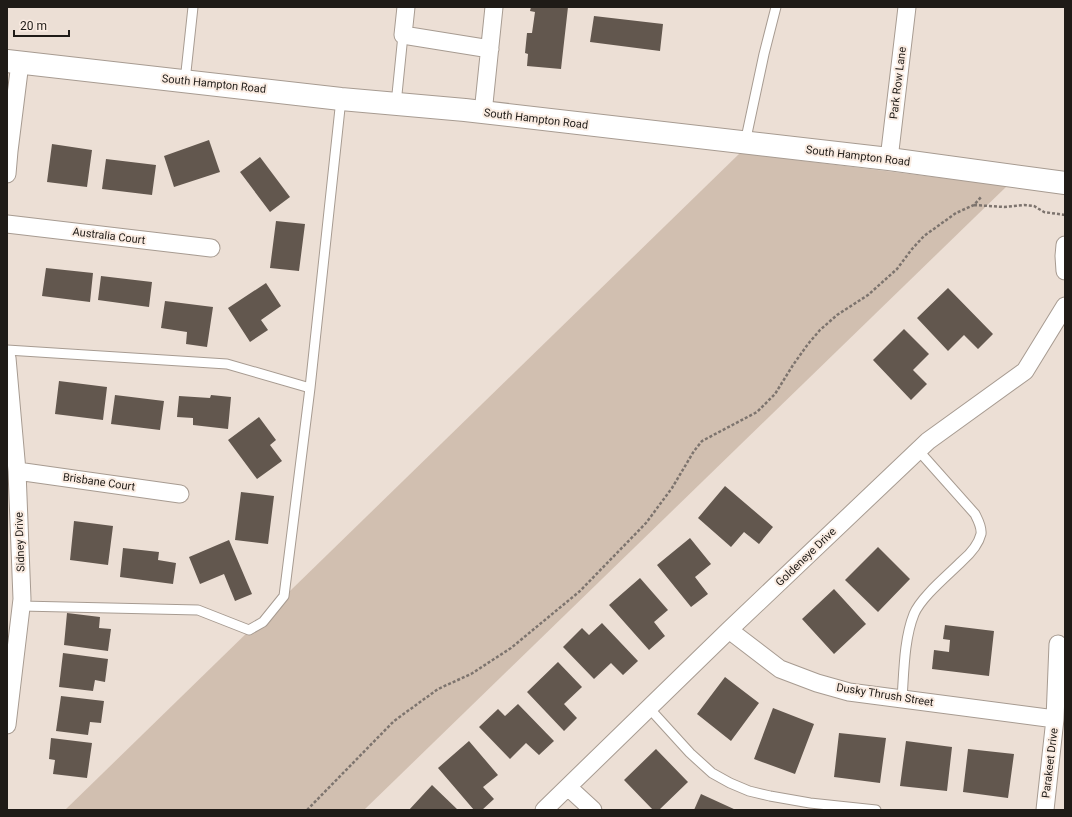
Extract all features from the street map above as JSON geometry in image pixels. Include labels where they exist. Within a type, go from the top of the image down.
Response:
[{"type":"main road","name":"South Hampton Road","points":[[14,62],[889,159],[1065,183]]},
{"type":"street","points":[[406,7],[403,35],[490,49]]},
{"type":"street","points":[[483,113],[494,7]]},
{"type":"street","name":"Park Row Lane","points":[[889,159],[907,7]]},
{"type":"street","points":[[7,174],[14,62]]},
{"type":"street","name":"Australia Court","points":[[7,224],[211,248]]},
{"type":"street","points":[[1065,245],[1065,271]]},
{"type":"street","name":"Goldeneye Drive","points":[[544,810],[918,450],[928,441],[1025,371],[1065,306]]},
{"type":"street","name":"Sidney Drive","points":[[7,358],[17,471],[22,599],[7,725]]},
{"type":"street","name":"Brisbane Court","points":[[17,471],[180,494]]},
{"type":"street","name":"Dusky Thrush Street","points":[[730,630],[780,669],[817,683],[850,692],[1055,719]]},
{"type":"street","name":"Parakeet Drive","points":[[1045,810],[1055,719],[1058,644]]},
{"type":"street","points":[[568,787],[592,810]]},
{"type":"lane","points":[[185,81],[193,7]]},
{"type":"lane","points":[[745,143],[764,54],[776,7]]},
{"type":"lane","points":[[396,104],[403,35]]},
{"type":"lane","points":[[21,606],[198,610],[249,630],[263,622],[284,596],[310,388],[341,99]]},
{"type":"lane","points":[[7,350],[227,364],[310,388]]},
{"type":"lane","points":[[902,699],[906,646],[910,624],[915,612],[924,598],[974,549],[981,534],[980,523],[974,514],[918,450]]},
{"type":"lane","points":[[649,708],[690,753],[712,773],[749,792],[810,803],[876,810]]},
{"type":"path","points":[[307,810],[394,721],[438,689],[471,674],[511,648],[580,591],[646,523],[672,488],[694,451],[702,441],[758,412],[775,394],[793,365],[820,330],[837,315],[868,296],[897,269],[924,236],[956,213],[974,204],[982,196]]},
{"type":"path","points":[[974,204],[1004,207],[1024,205],[1034,206],[1044,212],[1065,215]]},
{"type":"shaded area","points":[[740,153],[1007,186],[364,810],[65,810]]},
{"type":"building","points":[[531,7],[568,7],[561,69],[527,66],[528,54],[525,53],[527,33],[532,33],[535,12],[530,11]]},
{"type":"building","points":[[594,16],[663,24],[660,51],[590,42]]},
{"type":"building","points":[[209,140],[220,172],[174,187],[164,156]]},
{"type":"building","points":[[52,144],[92,150],[87,187],[47,182]]},
{"type":"building","points":[[260,157],[290,197],[270,212],[240,172]]},
{"type":"building","points":[[106,159],[156,165],[152,195],[102,189]]},
{"type":"building","points":[[276,221],[305,224],[299,271],[270,268]]},
{"type":"building","points":[[46,268],[93,273],[90,302],[42,296]]},
{"type":"building","points":[[101,276],[152,282],[149,307],[98,300]]},
{"type":"building","points":[[266,283],[281,306],[261,320],[268,330],[250,342],[228,308]]},
{"type":"building","points":[[948,288],[993,334],[978,349],[964,335],[948,351],[917,318]]},
{"type":"building","points":[[165,301],[213,307],[207,347],[186,344],[187,332],[161,328]]},
{"type":"building","points":[[904,329],[929,354],[913,370],[927,384],[911,400],[873,360]]},
{"type":"building","points":[[59,381],[107,387],[103,420],[55,414]]},
{"type":"building","points":[[115,395],[164,401],[160,430],[111,424]]},
{"type":"building","points":[[211,395],[231,397],[228,429],[193,425],[193,418],[177,417],[179,396],[210,398]]},
{"type":"building","points":[[259,417],[276,440],[270,445],[282,461],[257,479],[228,440]]},
{"type":"building","points":[[725,486],[773,527],[759,544],[744,532],[731,547],[698,518]]},
{"type":"building","points":[[241,492],[274,496],[268,544],[235,540]]},
{"type":"building","points":[[74,521],[113,526],[108,565],[70,560]]},
{"type":"building","points":[[690,538],[711,564],[695,577],[708,594],[691,607],[657,565]]},
{"type":"building","points":[[229,540],[252,594],[235,601],[224,574],[200,584],[189,557]]},
{"type":"building","points":[[878,547],[910,579],[878,612],[845,580]]},
{"type":"building","points":[[123,548],[159,552],[158,560],[176,563],[173,584],[120,577]]},
{"type":"building","points":[[640,578],[668,610],[654,622],[665,636],[649,650],[609,605]]},
{"type":"building","points":[[834,589],[866,624],[834,654],[802,619]]},
{"type":"building","points":[[67,613],[100,617],[99,628],[111,629],[108,651],[64,645]]},
{"type":"building","points":[[602,623],[638,661],[623,675],[611,663],[594,679],[563,647],[582,628],[589,635]]},
{"type":"building","points":[[945,625],[994,631],[989,676],[932,669],[934,650],[949,652],[950,640],[943,639]]},
{"type":"building","points":[[63,653],[108,659],[105,682],[95,680],[93,691],[59,687]]},
{"type":"building","points":[[558,662],[582,687],[564,704],[577,718],[564,731],[527,692]]},
{"type":"building","points":[[725,677],[759,703],[731,741],[697,714]]},
{"type":"building","points":[[61,696],[104,701],[101,723],[90,722],[88,735],[56,731]]},
{"type":"building","points":[[518,704],[554,741],[539,755],[526,743],[510,759],[479,727],[498,709],[505,716]]},
{"type":"building","points":[[773,708],[814,724],[795,774],[754,759]]},
{"type":"building","points":[[839,733],[886,738],[880,783],[834,777]]},
{"type":"building","points":[[51,738],[92,743],[87,778],[53,774],[55,760],[49,759]]},
{"type":"building","points":[[469,741],[498,775],[483,787],[494,799],[482,810],[474,810],[438,768]]},
{"type":"building","points":[[906,741],[952,747],[947,791],[900,786]]},
{"type":"building","points":[[656,749],[688,782],[659,810],[653,810],[624,780]]},
{"type":"building","points":[[968,749],[1014,754],[1008,798],[963,792]]},
{"type":"building","points":[[432,785],[458,810],[409,810]]},
{"type":"building","points":[[701,794],[736,810],[694,810]]}]
